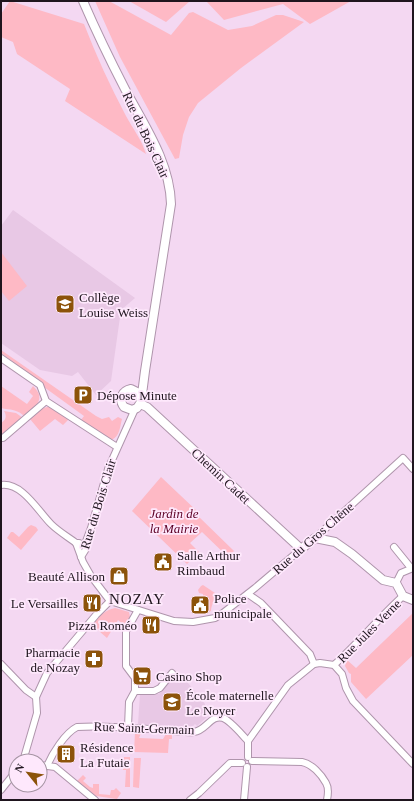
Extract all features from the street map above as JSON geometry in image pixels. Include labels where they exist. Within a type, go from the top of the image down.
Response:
[{"type":"street","name":"Rue du Bois Clair","points":[[83,1],[109,59],[161,159],[169,183],[171,204],[145,371],[136,405],[108,469],[91,528],[84,544],[86,550],[81,557],[91,576],[110,601]]},
{"type":"street","points":[[1,358],[40,385],[46,401],[117,447]]},
{"type":"street","name":"Rue du Bois Clair","points":[[136,405],[122,404],[122,395],[126,391],[134,390],[145,371]]},
{"type":"street","name":"Chemin Cadet","points":[[134,390],[139,393],[136,405],[147,407],[301,549]]},
{"type":"street","points":[[1,438],[13,431],[46,401]]},
{"type":"street","name":"Rue du Gros Chêne","points":[[138,610],[174,621],[193,622],[215,618],[248,594],[315,538],[403,458],[413,469]]},
{"type":"street","points":[[1,485],[13,486],[22,492],[52,526],[76,543],[84,544]]},
{"type":"street","points":[[315,538],[334,542],[352,554],[384,580],[396,583],[403,596],[413,600]]},
{"type":"street","points":[[76,543],[81,557]]},
{"type":"street","points":[[394,547],[412,568],[401,574],[396,583]]},
{"type":"street","points":[[248,594],[260,603],[310,654],[314,664]]},
{"type":"street","name":"Rue Jules Verne","points":[[334,665],[361,639],[379,618],[403,596]]},
{"type":"street","points":[[25,753],[37,713],[36,697],[50,669],[96,615],[110,601],[138,610],[126,631],[126,666],[135,678],[135,691],[129,702],[129,727]]},
{"type":"street","points":[[190,800],[230,764],[250,766],[248,741],[288,685],[314,664],[320,663],[334,665],[342,674],[346,688],[353,700],[413,764]]},
{"type":"street","points":[[1,664],[26,690],[36,697]]},
{"type":"street","points":[[135,691],[154,691],[160,688],[172,672]]},
{"type":"street","name":"Rue Saint-Germain","points":[[48,760],[72,730],[77,727],[129,727],[195,732],[205,727],[212,720],[222,718],[227,720],[248,741]]},
{"type":"street","points":[[250,759],[308,763],[327,784],[327,800]]},
{"type":"street","points":[[244,765],[244,800]]},
{"type":"street","points":[[48,766],[55,767],[93,800]]},
{"type":"street","points":[[1,790],[8,781]]},
{"type":"shaded area","name":"Collège Louise Weiss","points":[[13,210],[135,298],[121,310],[111,381],[96,395],[78,372],[72,376],[40,370],[1,343],[1,226]]},
{"type":"shaded area","name":"École maternelle Le Noyer","points":[[177,673],[188,683],[205,704],[204,711],[208,716],[197,726],[195,724],[191,728],[172,728],[157,725],[138,724],[140,694],[159,694]]},
{"type":"green space","points":[[10,1],[84,24],[98,59],[126,116],[140,139],[146,154],[65,101],[70,89],[17,54],[13,42],[1,37],[1,14]]},
{"type":"green space","points":[[95,1],[109,1],[171,35],[189,13],[193,12],[228,30],[252,26],[276,15],[283,15],[304,22],[241,68],[198,103],[189,117],[183,135],[179,158],[175,159],[120,57]]},
{"type":"green space","points":[[129,1],[190,1],[166,22]]},
{"type":"green space","points":[[206,1],[351,1],[310,24],[283,4],[224,20]]},
{"type":"green space","points":[[1,252],[27,286],[9,301],[1,291]]},
{"type":"green space","points":[[1,350],[96,416],[102,419],[109,417],[112,421],[118,417],[122,419],[119,431],[114,439],[111,440],[81,420],[84,416],[15,366],[16,364],[1,353]]},
{"type":"green space","points":[[1,386],[27,404],[33,396],[29,392],[33,386],[39,395],[38,403],[25,417],[17,411],[1,408]]},
{"type":"green space","points":[[52,407],[68,418],[68,420],[63,425],[55,419],[40,431],[30,419],[41,409]]},
{"type":"green space","points":[[4,411],[16,413],[23,418],[6,432],[1,434],[1,423],[6,418]]},
{"type":"green space","name":"Jardin de la Mairie","points":[[161,477],[198,512],[197,515],[234,551],[228,557],[202,532],[190,543],[199,552],[187,564],[132,511]]},
{"type":"green space","points":[[31,525],[36,527],[38,530],[21,550],[7,538],[11,532],[19,537]]},
{"type":"green space","points":[[203,585],[215,593],[211,611],[204,614],[203,594],[199,593],[198,590]]},
{"type":"green space","points":[[115,608],[129,612],[130,617],[125,626],[118,620],[107,638],[92,625],[102,614]]},
{"type":"green space","points":[[413,613],[413,655],[366,699],[351,682],[351,674],[345,666],[347,660],[356,668]]},
{"type":"green space","points":[[135,733],[141,733],[139,738],[163,739],[166,734],[172,734],[172,739],[169,739],[168,753],[134,752]]},
{"type":"green space","points":[[124,757],[130,757],[130,787],[125,787],[126,770],[123,770]]},
{"type":"green space","points":[[134,758],[141,758],[139,788],[133,787]]},
{"type":"green space","points":[[83,775],[86,778],[83,781],[90,787],[93,788],[93,784],[99,784],[99,794],[110,795],[111,790],[116,788],[121,793],[117,799],[96,796],[77,781]]},
{"type":"place","name":"Collège Louise Weiss","points":[[65,304]]},
{"type":"place","name":"Dépose Minute","points":[[83,395]]},
{"type":"place","name":"Salle Arthur Rimbaud","points":[[163,562]]},
{"type":"place","name":"Beauté Allison","points":[[119,576]]},
{"type":"place","name":"Le Versailles","points":[[92,603]]},
{"type":"place","name":"Police municipale","points":[[200,605]]},
{"type":"place","name":"Pizza Roméo","points":[[151,625]]},
{"type":"place","name":"Pharmacie de Nozay","points":[[94,659]]},
{"type":"place","name":"Casino Shop","points":[[142,676]]},
{"type":"place","name":"École maternelle Le Noyer","points":[[172,702]]},
{"type":"place","name":"Résidence La Futaie","points":[[66,754]]},
{"type":"district","name":"NOZAY","points":[[137,599]]}]
